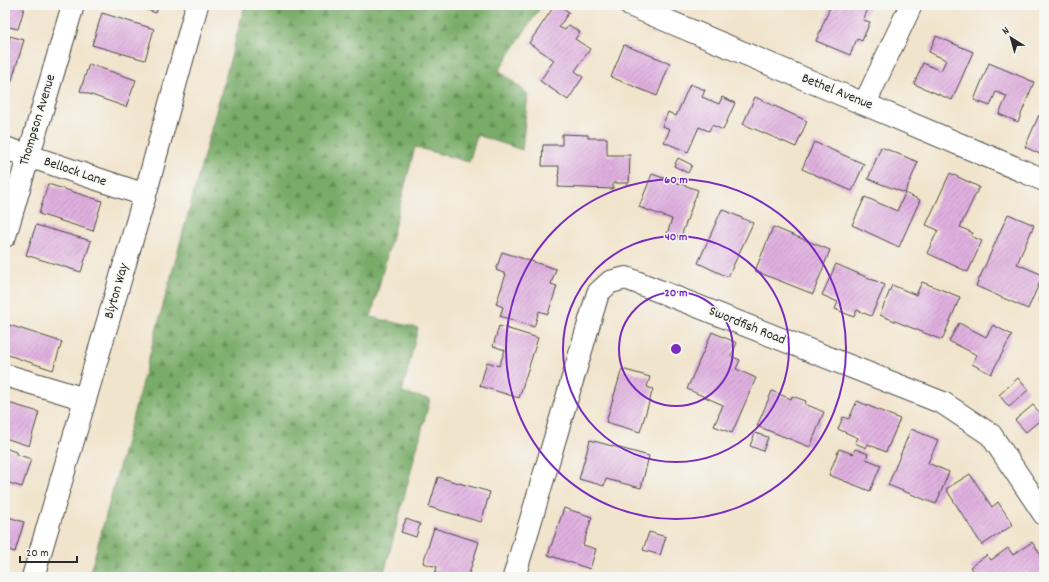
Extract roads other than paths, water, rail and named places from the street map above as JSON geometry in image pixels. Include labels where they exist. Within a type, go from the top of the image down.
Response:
[{"type":"street","name":"Thompson Avenue","points":[[5,236],[27,155],[73,5]]},
{"type":"street","name":"Blyton Way","points":[[33,577],[145,195],[197,5]]},
{"type":"street","name":"Bethel Avenue","points":[[630,5],[791,74],[866,103],[1044,180]]},
{"type":"street","points":[[866,103],[911,5]]},
{"type":"street","name":"Bellock Lane","points":[[5,148],[145,195]]},
{"type":"street","name":"Swordfish Road","points":[[514,577],[598,293],[610,282],[626,278],[943,403],[991,435],[1044,514]]},
{"type":"street","points":[[5,375],[85,399]]}]
